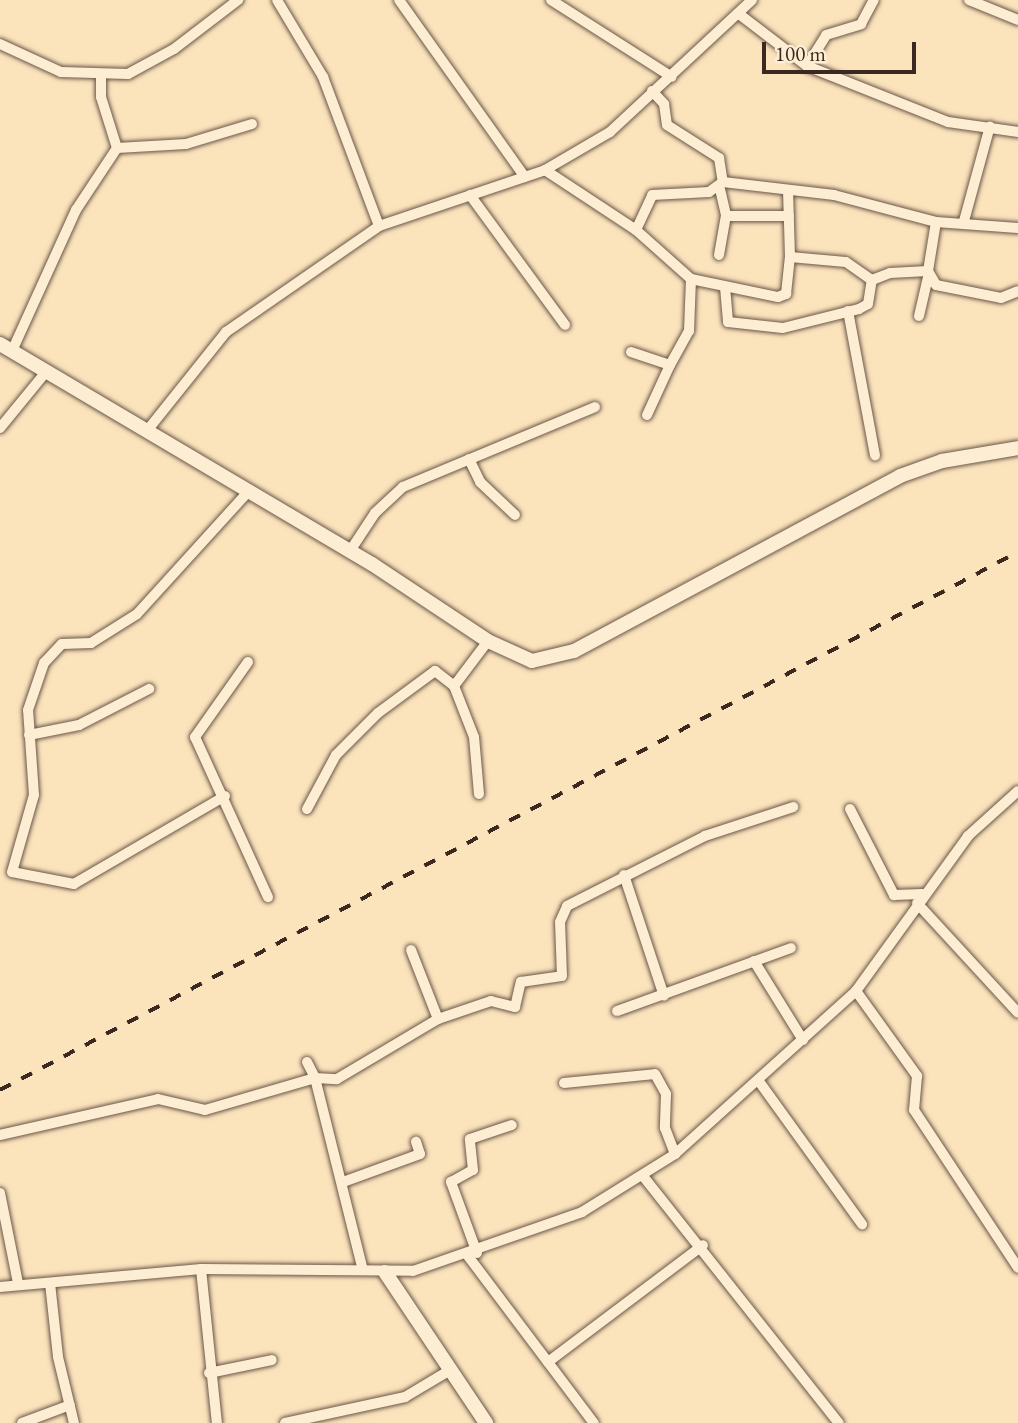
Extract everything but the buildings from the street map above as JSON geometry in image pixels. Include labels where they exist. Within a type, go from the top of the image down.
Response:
[{"type":"street","points":[[0,44],[61,72],[101,77],[138,71],[238,0]]},
{"type":"street","points":[[277,0],[323,77],[379,226]]},
{"type":"street","points":[[399,0],[525,177]]},
{"type":"street","points":[[551,0],[672,77]]},
{"type":"street","points":[[807,66],[826,35],[862,24],[874,0]]},
{"type":"street","points":[[969,0],[1018,20]]},
{"type":"street","points":[[146,432],[226,332],[379,226],[545,170],[610,132],[652,91],[672,77],[739,15],[746,2]]},
{"type":"street","points":[[739,15],[807,66],[948,122],[1018,132]]},
{"type":"street","points":[[101,77],[100,97],[117,148]]},
{"type":"street","points":[[652,91],[664,104],[667,125],[719,158],[726,216],[719,256]]},
{"type":"street","points":[[117,148],[186,144],[251,124]]},
{"type":"street","points":[[964,221],[990,126]]},
{"type":"street","points":[[117,148],[76,210],[6,348],[350,551],[488,641],[532,661],[574,651],[900,476],[942,460],[1018,448]]},
{"type":"street","points":[[545,170],[636,229],[691,279],[725,287],[786,294],[790,257],[788,191]]},
{"type":"street","points":[[636,229],[652,195],[722,186],[865,201],[936,222],[964,221],[1000,231],[1018,228]]},
{"type":"street","points":[[470,195],[565,324]]},
{"type":"street","points":[[726,216],[789,216]]},
{"type":"street","points":[[919,316],[936,222]]},
{"type":"street","points":[[790,257],[846,262],[872,280],[928,274],[951,290],[1002,298],[1018,291]]},
{"type":"street","points":[[647,415],[688,331],[691,279]]},
{"type":"street","points":[[725,287],[732,325],[783,328],[868,304],[872,280]]},
{"type":"street","points":[[848,311],[875,455]]},
{"type":"street","points":[[631,352],[670,365]]},
{"type":"street","points":[[0,428],[45,373]]},
{"type":"street","points":[[350,551],[375,513],[403,487],[595,407]]},
{"type":"street","points":[[469,459],[480,482],[515,515]]},
{"type":"street","points":[[225,796],[74,884],[19,876],[12,872],[34,795],[29,735],[33,681],[44,663],[62,644],[91,643],[137,614],[249,491]]},
{"type":"street","points":[[454,686],[488,641]]},
{"type":"street","points":[[248,662],[195,737],[225,796],[268,897]]},
{"type":"street","points":[[307,808],[336,755],[379,713],[435,671],[454,686],[474,737],[479,794]]},
{"type":"street","points":[[29,735],[79,725],[149,690]]},
{"type":"street","points":[[0,1287],[18,1283],[50,1283],[201,1269],[362,1266],[386,1272],[473,1254],[582,1212],[675,1154],[856,990],[919,899],[968,836],[1018,791]]},
{"type":"street","points":[[0,1135],[158,1099],[205,1110],[316,1077],[337,1079],[438,1019],[491,1001],[514,1007],[521,982],[562,976],[560,922],[567,906],[624,874],[705,836],[793,807]]},
{"type":"street","points":[[850,808],[894,895],[919,899],[1018,1013]]},
{"type":"street","points":[[624,874],[664,996]]},
{"type":"street","points":[[617,1011],[664,996],[711,972],[790,948]]},
{"type":"street","points":[[411,950],[438,1019]]},
{"type":"street","points":[[754,961],[803,1040]]},
{"type":"street","points":[[856,990],[918,1076],[914,1110],[1018,1268]]},
{"type":"street","points":[[307,1062],[316,1077],[344,1182],[362,1266]]},
{"type":"street","points":[[564,1083],[655,1074],[666,1094],[665,1128],[675,1154]]},
{"type":"street","points":[[758,1080],[862,1224]]},
{"type":"street","points":[[512,1125],[470,1139],[473,1170],[451,1182],[473,1254],[594,1423]]},
{"type":"street","points":[[344,1182],[420,1154],[415,1142]]},
{"type":"street","points":[[643,1176],[703,1245],[839,1423]]},
{"type":"street","points":[[0,1193],[18,1283]]},
{"type":"street","points":[[548,1362],[703,1245]]},
{"type":"street","points":[[201,1269],[209,1373],[217,1423]]},
{"type":"street","points":[[386,1272],[447,1372],[486,1423]]},
{"type":"street","points":[[50,1283],[75,1423]]},
{"type":"street","points":[[209,1373],[272,1360]]},
{"type":"street","points":[[285,1423],[405,1397],[447,1372]]},
{"type":"street","points":[[22,1423],[70,1405]]},
{"type":"railway","points":[[0,1090],[1018,552]]}]
